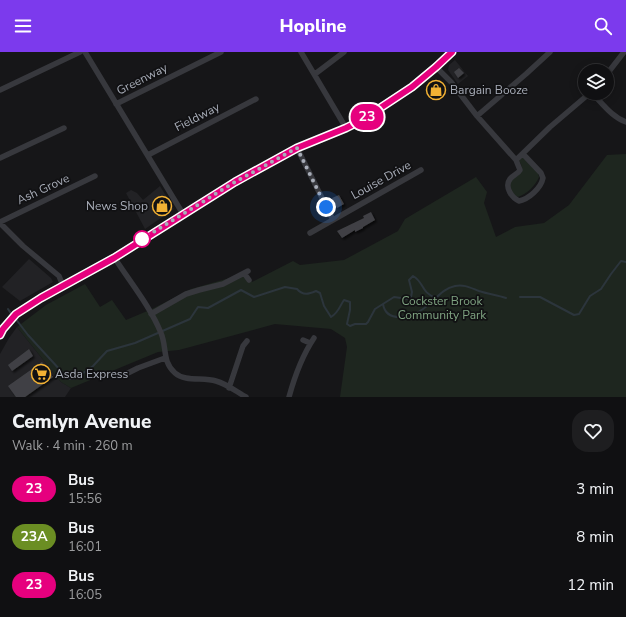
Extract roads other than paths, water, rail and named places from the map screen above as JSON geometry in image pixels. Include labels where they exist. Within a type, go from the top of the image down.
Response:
[{"type":"street","points":[[0,90],[80,52]]},
{"type":"street","points":[[85,52],[184,214]]},
{"type":"street","name":"Greenway","points":[[116,104],[221,52]]},
{"type":"street","points":[[301,52],[346,128]]},
{"type":"street","points":[[315,74],[344,52]]},
{"type":"street","points":[[0,335],[14,316],[41,298],[114,258],[235,182],[297,148],[362,120],[404,92],[436,67],[452,52]]},
{"type":"street","points":[[477,116],[550,52]]},
{"type":"street","points":[[614,65],[624,52]]},
{"type":"street","points":[[436,67],[451,82],[477,116],[516,160],[520,170],[510,180],[508,186],[511,195],[519,201],[529,197],[540,185],[543,178],[541,173],[524,154]]},
{"type":"street","name":"Fieldway","points":[[148,155],[256,99]]},
{"type":"street","points":[[516,160],[524,154],[550,127],[583,100]]},
{"type":"street","points":[[598,100],[611,113],[626,122]]},
{"type":"street","points":[[0,158],[64,128]]},
{"type":"street","points":[[297,148],[333,220]]},
{"type":"street","name":"Louise Drive","points":[[310,233],[421,170]]},
{"type":"street","name":"Ash Grove","points":[[0,222],[95,176]]},
{"type":"street","points":[[0,222],[23,246],[59,276],[63,286]]},
{"type":"street","points":[[114,258],[151,314],[159,329],[165,344],[166,363],[174,372],[180,376],[208,379],[218,382],[246,397]]},
{"type":"street","points":[[151,314],[186,294],[223,284],[246,272],[249,280]]},
{"type":"street","points":[[289,397],[294,376],[314,338]]},
{"type":"street","points":[[303,340],[310,344]]},
{"type":"street","points":[[229,388],[243,343]]},
{"type":"street","points":[[126,374],[165,358]]},
{"type":"waterway","points":[[520,297],[540,297],[574,315],[579,314],[590,296],[601,289],[621,261],[626,262]]},
{"type":"waterway","points":[[15,318],[28,335],[61,371],[70,379],[75,379],[93,366],[107,351],[135,343],[190,319],[198,307],[208,308],[241,290],[254,297],[285,287],[297,289],[304,294],[316,291],[320,293],[324,306],[331,317],[344,300],[350,302],[347,324],[350,326],[355,324],[366,324],[375,309],[394,297],[408,299],[411,297],[412,292],[409,280],[413,276],[427,293],[436,298]]},
{"type":"waterway","points":[[383,304],[385,310],[394,316],[400,317],[412,315],[427,306],[442,292],[455,286],[467,287],[506,298]]},
{"type":"waterway","points":[[8,309],[12,315]]},
{"type":"place","name":"Bargain Booze","points":[[436,90]]},
{"type":"place","name":"News Shop","points":[[162,206]]},
{"type":"place","name":"Asda Express","points":[[41,374]]},
{"type":"park label","name":"Cockster Brook Community Park","points":[[442,308]]}]
